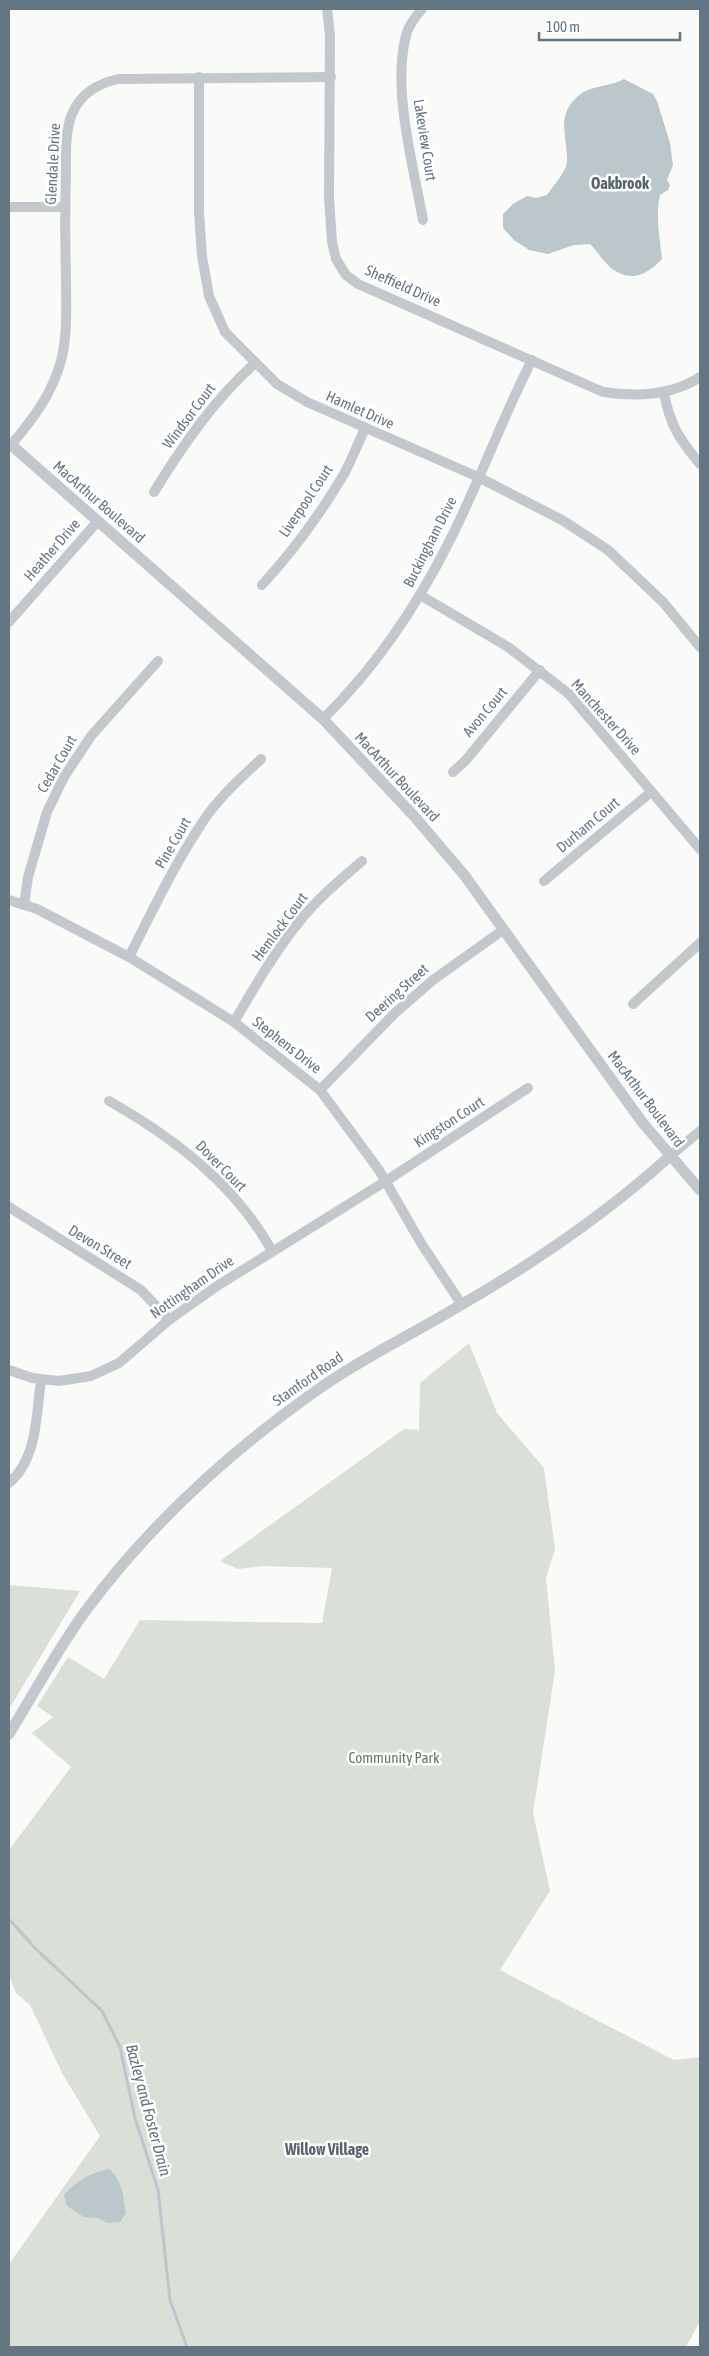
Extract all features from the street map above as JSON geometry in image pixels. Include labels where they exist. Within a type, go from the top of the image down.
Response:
[{"type":"street","name":"Sheffield Drive","points":[[327,9],[330,35],[329,198],[332,242],[336,258],[346,275],[358,284],[603,392],[625,395],[664,393],[700,378]]},
{"type":"street","name":"Lakeview Court","points":[[422,9],[408,30],[405,43],[402,100],[423,220]]},
{"type":"street","name":"Hamlet Drive","points":[[199,77],[199,212],[202,256],[209,296],[225,332],[254,364],[277,384],[307,402],[478,477],[490,485],[562,520],[608,550],[663,602],[700,647]]},
{"type":"street","name":"Glendale Drive","points":[[10,444],[36,415],[53,385],[61,360],[66,328],[65,207],[69,123],[72,112],[89,90],[101,83],[118,79],[330,77]]},
{"type":"street","points":[[9,207],[65,207]]},
{"type":"street","name":"Buckingham Drive","points":[[323,719],[370,667],[399,630],[420,595],[451,540],[532,360]]},
{"type":"street","name":"Windsor Court","points":[[154,492],[182,446],[216,403],[254,364]]},
{"type":"street","points":[[664,393],[670,419],[679,436],[700,464]]},
{"type":"street","name":"Liverpool Court","points":[[262,584],[323,506],[344,472],[364,428]]},
{"type":"street","name":"MacArthur Boulevard","points":[[10,444],[323,719],[414,816],[464,876],[616,1087],[670,1156],[700,1190]]},
{"type":"street","name":"Heather Drive","points":[[9,622],[98,521]]},
{"type":"street","name":"Manchester Drive","points":[[420,595],[508,647],[540,670],[580,706],[700,849]]},
{"type":"street","name":"Cedar Court","points":[[24,905],[31,868],[47,812],[64,778],[91,736],[158,660]]},
{"type":"street","name":"Avon Court","points":[[453,772],[466,760],[540,670]]},
{"type":"street","name":"Pine Court","points":[[129,957],[202,821],[236,782],[262,759]]},
{"type":"street","name":"Durham Court","points":[[544,881],[651,792]]},
{"type":"street","name":"Hemlock Court","points":[[234,1022],[272,959],[299,922],[330,888],[362,861]]},
{"type":"street","name":"Stephens Drive","points":[[9,900],[37,909],[129,957],[234,1022],[320,1090],[386,1181],[421,1243],[462,1304]]},
{"type":"street","name":"Deering Street","points":[[320,1090],[395,1013],[433,980],[503,930]]},
{"type":"street","points":[[633,1004],[700,943]]},
{"type":"street","name":"Kingston Court","points":[[386,1181],[528,1088]]},
{"type":"street","name":"Dover Court","points":[[109,1101],[158,1130],[202,1164],[248,1214],[272,1251]]},
{"type":"street","name":"Stamford Road","points":[[9,1734],[89,1607],[132,1554],[179,1504],[260,1431],[361,1361],[521,1269],[634,1188],[700,1131]]},
{"type":"street","name":"Nottingham Drive","points":[[9,1370],[41,1380],[70,1380],[103,1371],[128,1356],[169,1320],[272,1251],[386,1181]]},
{"type":"street","name":"Devon Street","points":[[9,1207],[71,1248],[141,1290],[169,1320]]},
{"type":"street","points":[[9,1483],[15,1478],[28,1455],[35,1432],[41,1380]]},
{"type":"green space","name":"Community Park","points":[[469,1343],[497,1413],[544,1468],[555,1549],[546,1578],[555,1671],[533,1813],[550,1891],[500,1970],[674,2060],[700,2057],[700,2321],[686,2347],[9,2347],[9,2264],[100,2136],[62,2073],[30,2005],[16,1993],[9,1975],[9,1850],[71,1767],[32,1733],[53,1717],[37,1706],[68,1657],[104,1679],[140,1620],[322,1623],[332,1568],[264,1566],[238,1569],[220,1561],[404,1429],[419,1430],[420,1383]]},
{"type":"green space","points":[[9,1585],[80,1591],[9,1709]]},
{"type":"shaded area","points":[[624,79],[653,94],[657,101],[670,143],[673,165],[667,180],[670,185],[668,190],[660,195],[658,211],[662,259],[645,273],[632,276],[618,273],[611,268],[590,244],[574,245],[548,254],[529,250],[514,240],[503,228],[503,214],[513,204],[527,196],[536,198],[547,195],[564,170],[567,162],[567,153],[564,121],[569,106],[580,94],[592,88],[612,84]]},
{"type":"shaded area","points":[[109,2169],[120,2184],[123,2195],[126,2213],[120,2222],[107,2223],[98,2218],[84,2217],[67,2206],[64,2195],[73,2186],[90,2175]]},
{"type":"waterway","name":"Bazley and Foster Drain","points":[[9,1919],[34,1947],[102,2011],[120,2047],[135,2118],[158,2190],[170,2300],[187,2347]]},
{"type":"district","name":"Oakbrook","points":[[620,183]]},
{"type":"district","name":"Willow Village","points":[[327,2149]]}]
